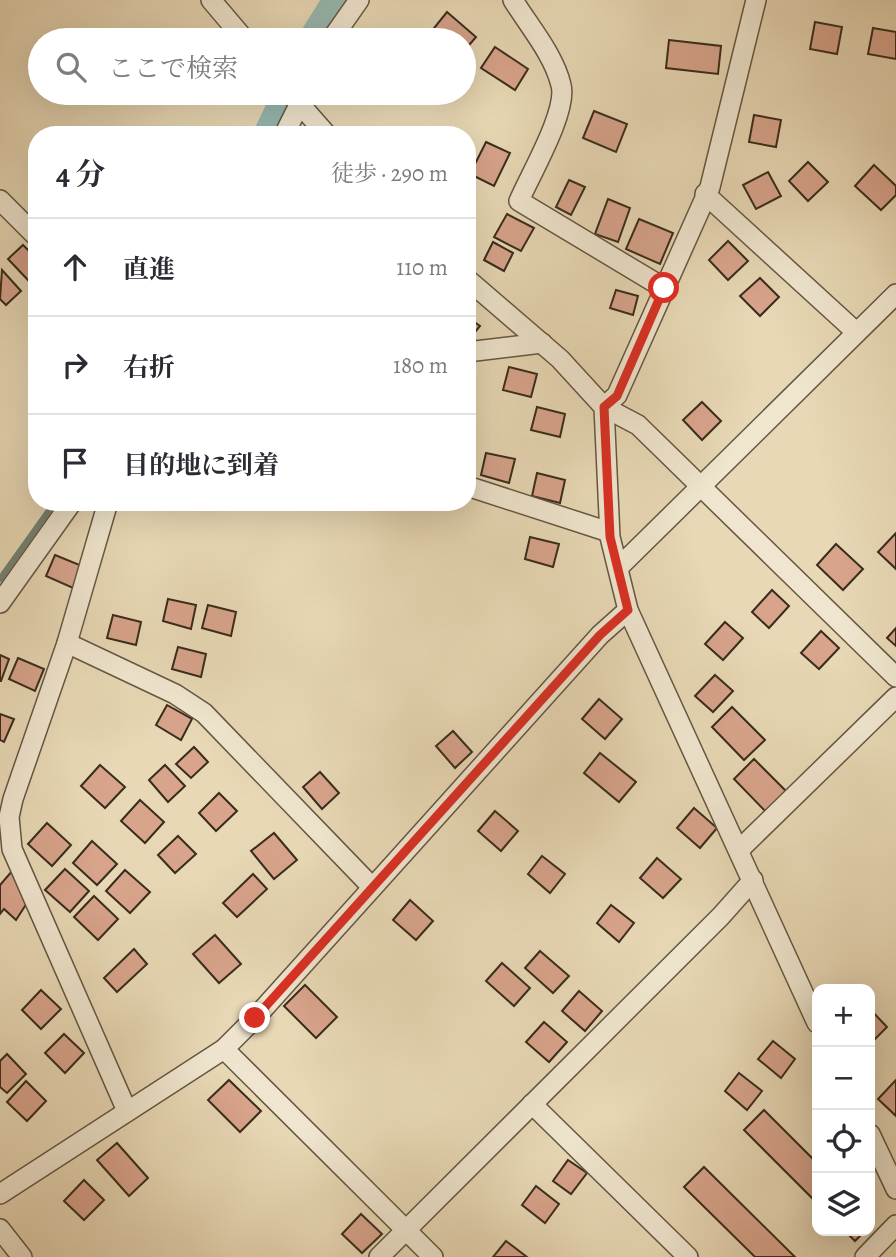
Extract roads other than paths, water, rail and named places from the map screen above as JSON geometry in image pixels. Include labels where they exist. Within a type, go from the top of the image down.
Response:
[{"type":"street","points":[[211,0],[235,28]]},
{"type":"street","points":[[339,28],[359,0]]},
{"type":"street","points":[[513,0],[556,69],[562,87],[561,107],[519,201],[664,288]]},
{"type":"street","points":[[604,407],[617,396],[705,194],[732,107],[757,0]]},
{"type":"street","points":[[287,126],[294,105]]},
{"type":"street","points":[[303,105],[320,126]]},
{"type":"street","points":[[705,194],[856,332]]},
{"type":"street","points":[[0,200],[28,228]]},
{"type":"street","points":[[476,287],[542,343],[604,407],[638,425],[896,677]]},
{"type":"street","points":[[619,567],[896,293]]},
{"type":"street","points":[[476,351],[542,343]]},
{"type":"street","points":[[604,407],[609,532],[628,610],[812,1012]]},
{"type":"street","points":[[476,489],[609,532]]},
{"type":"street","points":[[0,603],[66,511]]},
{"type":"street","points":[[105,511],[67,643],[13,799],[6,855],[127,1111]]},
{"type":"street","points":[[0,1194],[224,1049],[600,635],[628,610]]},
{"type":"street","points":[[67,643],[175,694],[204,713],[372,887]]},
{"type":"street","points":[[738,850],[896,697]]},
{"type":"street","points":[[379,1257],[722,916],[753,880]]},
{"type":"street","points":[[224,1049],[433,1257]]},
{"type":"street","points":[[532,1104],[688,1257]]},
{"type":"street","points":[[875,1144],[896,1189]]},
{"type":"street","points":[[865,1257],[896,1225]]},
{"type":"street","points":[[0,1229],[22,1257]]},
{"type":"waterway","points":[[324,28],[342,0]]},
{"type":"waterway","points":[[276,126],[286,105]]},
{"type":"waterway","points":[[0,579],[49,511]]}]
